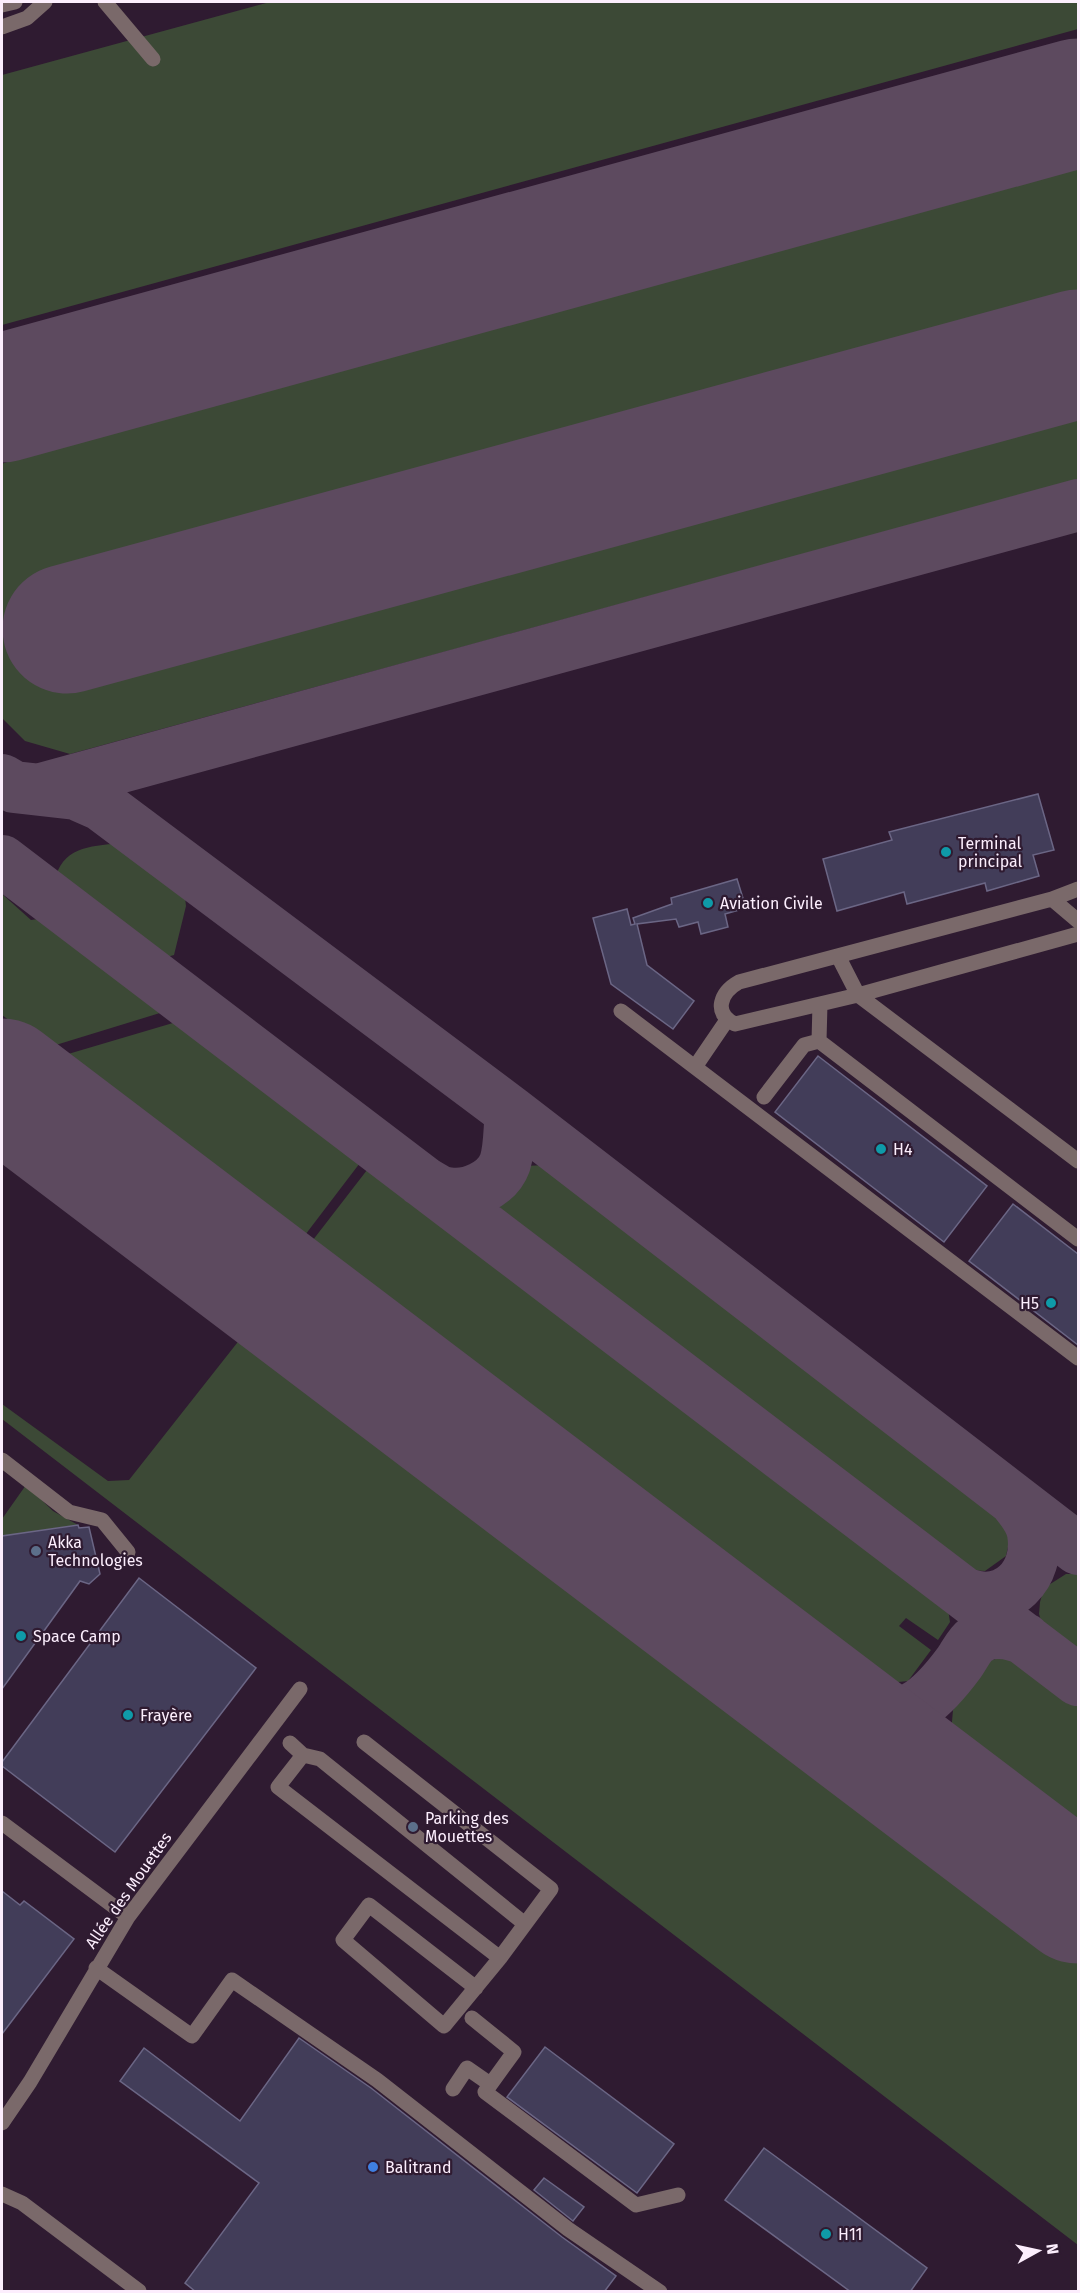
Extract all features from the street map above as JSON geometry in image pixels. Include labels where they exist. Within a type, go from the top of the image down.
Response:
[{"type":"street","points":[[2,5],[15,2]]},
{"type":"street","points":[[2,27],[27,18],[45,2]]},
{"type":"street","points":[[105,2],[153,59]]},
{"type":"street","points":[[1078,889],[1052,899],[739,982],[727,988],[721,1000],[721,1011],[728,1020],[735,1024],[820,1004],[1078,934]]},
{"type":"street","points":[[1052,899],[1078,921]]},
{"type":"street","points":[[838,956],[858,994],[1078,1161]]},
{"type":"street","points":[[819,1041],[820,1004]]},
{"type":"street","points":[[621,1011],[1078,1358]]},
{"type":"street","points":[[695,1067],[728,1020]]},
{"type":"street","points":[[764,1097],[804,1045],[819,1041]]},
{"type":"street","points":[[819,1041],[1078,1239]]},
{"type":"street","points":[[2,1460],[69,1512],[102,1520],[128,1552]]},
{"type":"street","name":"Allée des Mouettes","points":[[2,2123],[30,2082],[128,1917],[300,1689]]},
{"type":"street","points":[[270,1727],[303,1755],[320,1759],[525,1924]]},
{"type":"street","points":[[364,1742],[551,1889],[500,1958],[476,1988],[444,2026],[344,1940],[369,1905],[476,1988]]},
{"type":"street","points":[[303,1755],[278,1787],[500,1958]]},
{"type":"street","points":[[2,1823],[128,1917]]},
{"type":"street","points":[[96,1968],[192,2036],[232,1980],[377,2080],[568,2229],[660,2292]]},
{"type":"street","points":[[472,2018],[514,2052],[485,2092],[636,2205],[678,2195]]},
{"type":"street","points":[[453,2089],[467,2068],[490,2084]]},
{"type":"street","points":[[2,2194],[22,2203],[140,2291]]},
{"type":"green space","points":[[270,2],[1078,2],[1078,29],[2,325],[2,75]]},
{"type":"green space","points":[[1078,169],[1078,479],[70,754],[25,741],[2,718],[2,464]]},
{"type":"green space","points":[[120,843],[184,889],[186,906],[174,955],[156,960],[54,883],[63,862],[70,855],[87,848]]},
{"type":"green space","points":[[2,894],[31,920],[54,917],[173,1009],[46,1048],[2,1015]]},
{"type":"green space","points":[[183,1020],[366,1155],[299,1243],[58,1057]]},
{"type":"green space","points":[[374,1161],[935,1588],[947,1602],[950,1622],[938,1640],[906,1618],[899,1626],[931,1650],[908,1681],[889,1683],[873,1680],[306,1249]]},
{"type":"green space","points":[[546,1165],[1003,1512],[1011,1533],[1006,1556],[985,1571],[955,1569],[507,1225],[499,1205],[507,1183],[525,1166]]},
{"type":"green space","points":[[252,1324],[1078,1955],[1078,2245],[2,1419],[2,1404],[108,1481],[129,1480]]},
{"type":"green space","points":[[26,1485],[53,1511],[78,1525],[2,1536],[2,1519]]},
{"type":"green space","points":[[1066,1574],[1078,1574],[1078,1665],[1047,1640],[1039,1614],[1044,1588]]},
{"type":"green space","points":[[1009,1655],[1034,1661],[1078,1695],[1078,1843],[961,1754],[951,1733],[953,1710],[989,1661]]},
{"type":"building","name":"Terminal principal","points":[[1038,794],[1054,850],[1033,855],[1039,876],[987,891],[985,883],[907,904],[904,892],[837,911],[823,859],[892,840],[889,832]]},
{"type":"building","points":[[737,879],[746,908],[725,914],[728,927],[701,934],[698,922],[679,927],[676,919],[637,924],[647,965],[694,1001],[673,1029],[611,984],[593,918],[627,909],[631,925],[635,924],[633,918],[672,904],[671,898]]},
{"type":"building","name":"H4","points":[[818,1056],[987,1186],[944,1242],[775,1112]]},
{"type":"building","name":"H5","points":[[1013,1204],[1078,1254],[1078,1345],[969,1261]]},
{"type":"building","name":"Space Camp","points":[[78,1525],[79,1528],[89,1527],[100,1574],[89,1584],[80,1581],[2,1689],[2,1536]]},
{"type":"building","name":"Frayère","points":[[139,1578],[256,1668],[115,1852],[2,1766],[2,1762]]},
{"type":"building","points":[[2,1891],[20,1905],[24,1901],[74,1939],[2,2034]]},
{"type":"building","name":"Balitrand","points":[[299,2038],[371,2088],[562,2237],[616,2276],[604,2292],[196,2292],[185,2283],[259,2183],[120,2081],[144,2048],[240,2121]]},
{"type":"building","points":[[545,2047],[674,2144],[637,2193],[507,2097]]},
{"type":"building","name":"H11","points":[[764,2148],[927,2268],[910,2292],[851,2292],[725,2200]]},
{"type":"building","points":[[544,2178],[584,2207],[573,2221],[534,2190]]},
{"type":"taxiway","points":[[41,789],[1078,505]]},
{"type":"taxiway","points":[[2,780],[14,787],[76,794],[101,805],[511,1112],[1078,1549]]},
{"type":"taxiway","points":[[2,861],[1078,1680]]},
{"type":"taxiway","points":[[422,1181],[441,1191],[455,1194],[481,1188],[496,1178],[505,1163],[511,1112]]},
{"type":"taxiway","points":[[966,1594],[995,1597],[1018,1585],[1026,1575],[1034,1548],[1033,1533],[1029,1520],[1015,1501]]},
{"type":"taxiway","points":[[820,1703],[869,1718],[898,1715],[910,1710],[931,1695],[976,1640],[994,1633],[1025,1639]]},
{"type":"runway","points":[[2,398],[1078,103]]},
{"type":"runway","points":[[67,629],[1078,354]]},
{"type":"runway","points":[[2,1083],[1078,1899]]},
{"type":"place","name":"Terminal principal","points":[[946,852]]},
{"type":"place","name":"Aviation Civile","points":[[708,903]]},
{"type":"place","name":"H4","points":[[881,1149]]},
{"type":"place","name":"H5","points":[[1051,1303]]},
{"type":"place","name":"Akka Technologies","points":[[36,1551]]},
{"type":"place","name":"Space Camp","points":[[21,1636]]},
{"type":"place","name":"Frayère","points":[[128,1715]]},
{"type":"place","name":"Parking des Mouettes","points":[[413,1827]]},
{"type":"place","name":"Balitrand","points":[[373,2167]]},
{"type":"place","name":"H11","points":[[826,2234]]}]
